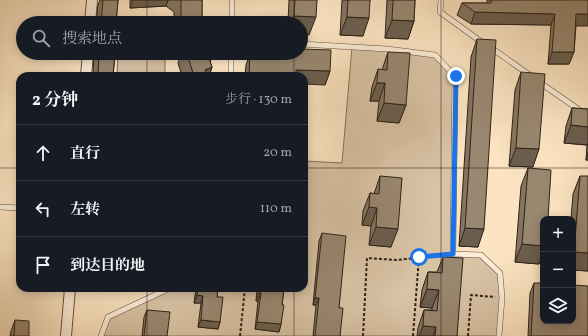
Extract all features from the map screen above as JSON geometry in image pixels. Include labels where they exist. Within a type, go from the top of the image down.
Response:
[{"type":"street","points":[[91,16],[92,0]]},
{"type":"street","points":[[86,72],[87,60]]},
{"type":"street","points":[[66,336],[70,292]]},
{"type":"lane","points":[[232,0],[232,16]]},
{"type":"lane","points":[[441,0],[440,12],[588,116]]},
{"type":"lane","points":[[308,44],[387,49],[435,55],[456,76],[453,254],[481,255],[500,273],[502,298],[499,336]]},
{"type":"lane","points":[[231,60],[231,72]]},
{"type":"lane","points":[[0,207],[16,208]]},
{"type":"lane","points":[[101,336],[108,317],[161,292]]},
{"type":"path","points":[[363,336],[367,258],[396,260],[453,254]]},
{"type":"path","points":[[413,336],[419,257]]},
{"type":"path","points":[[240,336],[245,292]]},
{"type":"path","points":[[468,336],[471,295],[502,298]]},
{"type":"shaded area","points":[[352,47],[435,55],[455,76],[453,254],[481,255],[500,273],[499,336],[101,336],[108,317],[161,292],[308,292],[308,161],[342,163]]},
{"type":"shaded area","points":[[118,60],[165,60],[165,72],[117,72]]},
{"type":"building","points":[[103,0],[118,0],[117,16],[102,16]]},
{"type":"building","points":[[181,0],[202,0],[202,16],[181,16]]},
{"type":"building","points":[[295,0],[317,0],[316,17],[294,16]]},
{"type":"building","points":[[348,0],[370,0],[369,18],[347,17]]},
{"type":"building","points":[[393,0],[415,0],[414,21],[392,20]]},
{"type":"building","points":[[491,0],[588,0],[588,14],[576,14],[574,52],[552,52],[555,14],[475,12],[462,3],[491,3]]},
{"type":"building","points":[[477,39],[496,40],[484,229],[465,228]]},
{"type":"building","points":[[308,49],[331,50],[330,71],[296,70],[296,72],[249,72],[250,60],[308,60]]},
{"type":"building","points":[[388,52],[410,53],[406,105],[384,103],[385,83],[377,83],[378,69],[387,70]]},
{"type":"building","points":[[99,60],[114,60],[113,72],[98,72]]},
{"type":"building","points":[[189,60],[210,60],[212,67],[205,70],[206,72],[193,72]]},
{"type":"building","points":[[521,72],[545,74],[539,149],[516,148]]},
{"type":"building","points":[[572,108],[588,109],[588,127],[571,125]]},
{"type":"building","points":[[528,168],[551,170],[548,216],[540,216],[540,246],[522,244]]},
{"type":"building","points":[[380,176],[402,178],[398,229],[376,227],[377,208],[369,207],[370,193],[379,194]]},
{"type":"building","points":[[580,176],[588,176],[588,253],[576,252],[576,227]]},
{"type":"building","points":[[322,233],[346,236],[339,308],[343,308],[340,336],[315,336],[319,298],[315,298]]},
{"type":"building","points":[[443,257],[463,258],[457,336],[435,336],[436,327],[423,326],[424,310],[437,311],[439,290],[427,289],[428,272],[442,273]]},
{"type":"building","points":[[534,283],[540,283],[540,324],[576,324],[576,285],[588,286],[588,336],[531,336]]},
{"type":"building","points":[[197,292],[218,292],[217,297],[223,297],[220,322],[201,320],[203,296],[197,295]]},
{"type":"building","points":[[284,292],[282,305],[284,305],[281,324],[257,322],[261,293],[259,293]]},
{"type":"building","points":[[147,310],[170,312],[167,336],[144,336]]},
{"type":"building","points":[[15,320],[29,321],[29,336],[14,336]]},
{"type":"route","points":[[419,257],[453,254],[456,76]]}]
